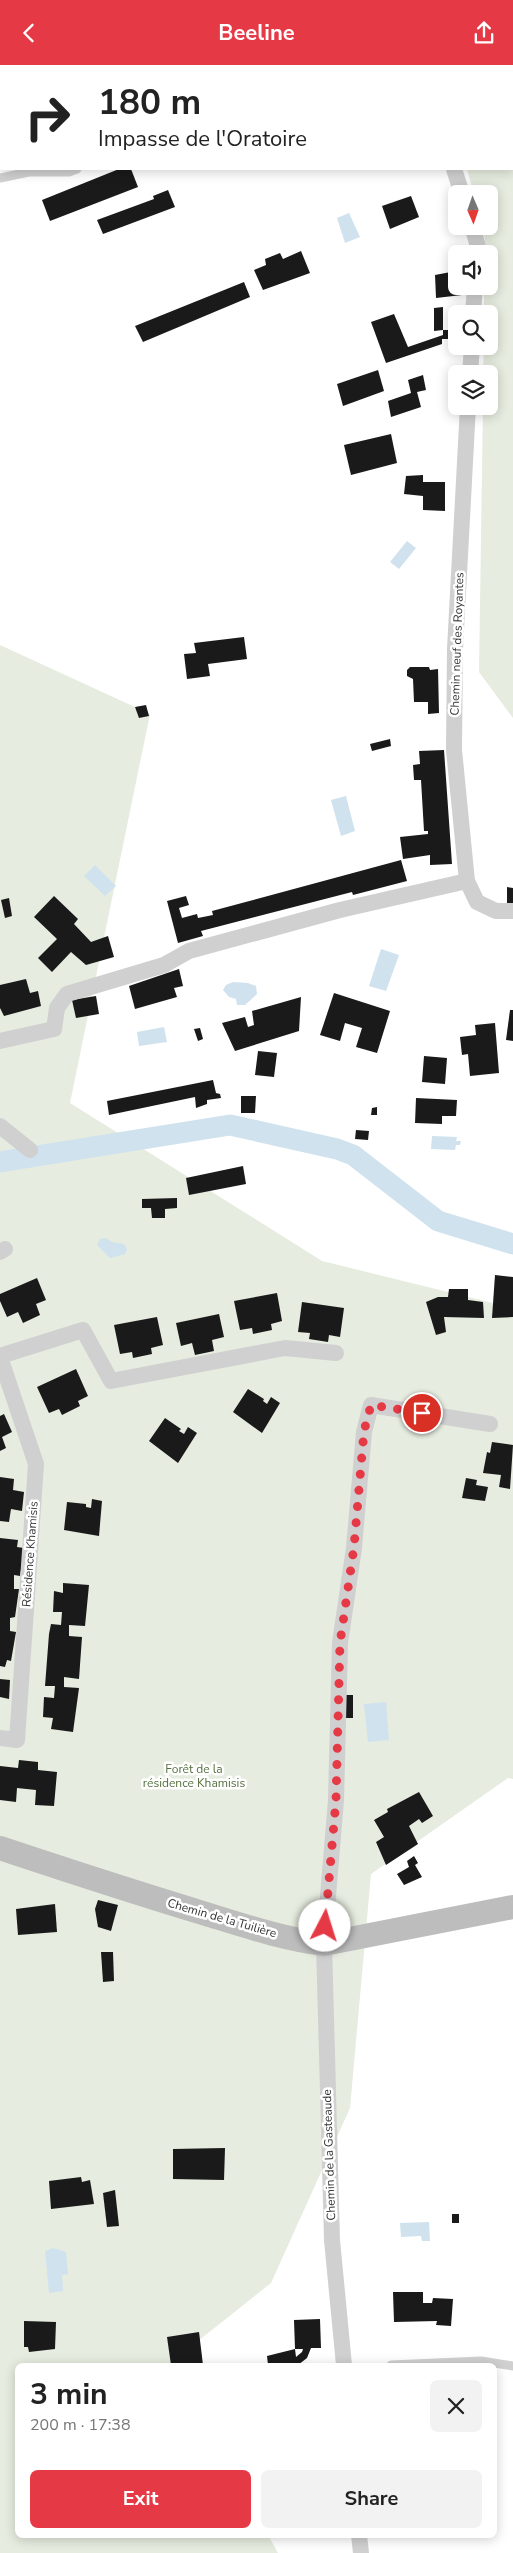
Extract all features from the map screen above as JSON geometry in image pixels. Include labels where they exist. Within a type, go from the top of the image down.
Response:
[{"type":"street","points":[[454,170],[459,185]]},
{"type":"street","name":"Chemin neuf des Royantes","points":[[467,881],[454,741],[455,649],[468,415]]},
{"type":"street","points":[[0,1041],[54,1029],[57,1008],[67,994],[164,965],[190,951],[340,910],[467,881],[477,902],[496,911],[513,911]]},
{"type":"street","points":[[0,1126],[30,1150]]},
{"type":"street","name":"Résidence Khamisis","points":[[0,1738],[17,1740],[36,1464],[0,1357],[83,1330],[111,1381],[285,1348],[336,1353]]},
{"type":"street","name":"Chemin de la Gasteaude","points":[[344,2363],[332,2240],[324,1944],[336,1800],[340,1643],[354,1547],[364,1431],[371,1405],[490,1425]]},
{"type":"street","points":[[0,1841],[24,1856]]},
{"type":"street","points":[[0,1848],[24,1856]]},
{"type":"street","name":"Chemin de la Tuilière","points":[[24,1856],[94,1880],[298,1941],[324,1944],[513,1907]]},
{"type":"street","points":[[359,2538],[361,2553]]},
{"type":"lane","points":[[0,178],[29,172],[69,172],[74,170]]},
{"type":"lane","points":[[436,2363],[481,2361],[494,2363]]},
{"type":"lane","points":[[497,2364],[513,2366]]},
{"type":"green space","points":[[467,170],[513,170],[513,718],[479,672],[483,415],[498,415],[498,365],[483,365],[484,355],[498,355],[498,305],[484,305],[484,295],[498,295],[498,245],[485,245],[484,235],[498,235],[498,185],[471,185]]},
{"type":"green space","name":"Forêt de la résidence Khamisis","points":[[0,645],[150,714],[70,1103],[322,1261],[513,1308],[513,1779],[508,1778],[371,1874],[350,2108],[271,2283],[174,2360],[175,2363],[15,2363],[15,2538],[270,2538],[278,2553],[0,2553]]},
{"type":"water","points":[[349,213],[360,237],[345,243],[337,218]]},
{"type":"water","points":[[407,541],[416,548],[399,569],[390,562]]},
{"type":"water","points":[[346,796],[355,831],[341,836],[331,800]]},
{"type":"water","points":[[95,865],[116,886],[105,896],[84,876]]},
{"type":"water","points":[[381,949],[399,955],[386,991],[369,986]]},
{"type":"water","points":[[233,982],[248,983],[256,986],[257,994],[245,1005],[237,1005],[236,999],[229,997],[223,990],[226,985]]},
{"type":"water","points":[[164,1027],[167,1042],[139,1046],[137,1032]]},
{"type":"water","points":[[432,1136],[457,1137],[456,1141],[461,1141],[460,1145],[456,1145],[455,1150],[431,1149]]},
{"type":"water","points":[[106,1238],[112,1242],[124,1244],[127,1249],[125,1254],[110,1258],[97,1245],[100,1239]]},
{"type":"water","points":[[386,1702],[389,1740],[368,1742],[364,1704]]},
{"type":"water","points":[[429,2222],[430,2241],[422,2241],[421,2236],[401,2237],[400,2223]]},
{"type":"water","points":[[53,2248],[66,2252],[68,2274],[62,2275],[63,2291],[49,2293],[45,2251]]},
{"type":"building","points":[[117,170],[131,170],[138,187],[50,221],[42,200]]},
{"type":"building","points":[[168,190],[175,207],[103,234],[97,220],[154,199],[153,196]]},
{"type":"building","points":[[411,196],[419,217],[390,229],[382,206]]},
{"type":"building","points":[[301,251],[310,273],[263,290],[254,270],[266,265],[265,259],[280,253],[283,259]]},
{"type":"building","points":[[448,273],[448,295],[462,295],[436,298],[435,275]]},
{"type":"building","points":[[244,282],[250,297],[143,342],[135,326]]},
{"type":"building","points":[[443,307],[443,330],[434,331],[434,308]]},
{"type":"building","points":[[394,314],[408,347],[443,335],[443,330],[448,330],[448,339],[442,339],[442,344],[386,363],[371,322]]},
{"type":"building","points":[[378,370],[384,391],[343,406],[337,384]]},
{"type":"building","points":[[423,375],[426,390],[417,392],[421,407],[391,417],[388,401],[411,393],[408,380]]},
{"type":"building","points":[[391,434],[397,463],[351,475],[344,445]]},
{"type":"building","points":[[423,475],[423,482],[445,482],[445,511],[423,510],[423,496],[404,494],[406,476]]},
{"type":"building","points":[[244,637],[247,659],[208,664],[210,676],[187,679],[184,654],[196,653],[194,643]]},
{"type":"building","points":[[410,667],[429,667],[430,670],[438,669],[439,713],[428,714],[428,702],[414,702],[413,679],[407,676],[407,670]]},
{"type":"building","points":[[146,705],[149,716],[139,718],[135,707]]},
{"type":"building","points":[[390,739],[391,746],[372,751],[370,744]]},
{"type":"building","points":[[444,750],[452,864],[430,865],[430,855],[403,859],[400,837],[428,834],[428,831],[424,831],[421,780],[414,780],[413,765],[420,764],[419,751]]},
{"type":"building","points":[[401,860],[407,881],[353,895],[352,892],[201,931],[203,936],[178,943],[167,901],[186,896],[189,905],[179,908],[182,918],[197,914],[198,918],[213,915],[212,911]]},
{"type":"building","points":[[507,887],[513,888],[513,903],[507,903]]},
{"type":"building","points":[[54,896],[78,919],[74,924],[91,942],[108,936],[114,957],[86,965],[71,952],[52,972],[38,958],[57,939],[34,917]]},
{"type":"building","points":[[9,898],[12,916],[5,918],[1,900]]},
{"type":"building","points":[[179,969],[183,986],[174,988],[177,997],[135,1009],[129,986]]},
{"type":"building","points":[[26,979],[30,993],[38,991],[41,1006],[4,1016],[0,1008],[0,985]]},
{"type":"building","points":[[334,993],[390,1011],[377,1053],[356,1047],[362,1028],[345,1023],[340,1041],[320,1035]]},
{"type":"building","points":[[96,996],[99,1014],[76,1018],[72,1000]]},
{"type":"building","points":[[301,997],[299,1031],[235,1051],[222,1023],[245,1017],[248,1027],[254,1025],[252,1011]]},
{"type":"building","points":[[510,1010],[513,1010],[513,1041],[506,1040]]},
{"type":"building","points":[[495,1023],[499,1073],[470,1076],[468,1054],[462,1055],[460,1037],[476,1035],[475,1025]]},
{"type":"building","points":[[200,1028],[203,1039],[198,1041],[194,1029]]},
{"type":"building","points":[[258,1051],[277,1053],[274,1077],[255,1075]]},
{"type":"building","points":[[424,1056],[447,1058],[445,1084],[422,1082]]},
{"type":"building","points":[[213,1080],[216,1093],[220,1094],[221,1098],[207,1100],[207,1104],[196,1108],[195,1097],[109,1115],[107,1101]]},
{"type":"building","points":[[241,1096],[256,1096],[255,1113],[241,1113]]},
{"type":"building","points":[[416,1098],[457,1100],[456,1116],[442,1116],[442,1124],[415,1123]]},
{"type":"building","points":[[377,1107],[377,1115],[371,1115],[372,1108]]},
{"type":"building","points":[[356,1130],[369,1131],[368,1140],[355,1139]]},
{"type":"building","points":[[243,1166],[246,1184],[189,1195],[186,1178]]},
{"type":"building","points":[[177,1198],[177,1208],[165,1209],[165,1218],[152,1218],[151,1208],[142,1208],[142,1199]]},
{"type":"building","points":[[495,1275],[513,1277],[513,1317],[492,1318]]},
{"type":"building","points":[[37,1278],[46,1300],[36,1304],[40,1315],[23,1323],[18,1312],[7,1317],[0,1301],[0,1294]]},
{"type":"building","points":[[449,1289],[468,1289],[468,1300],[483,1302],[484,1318],[444,1317],[446,1332],[436,1335],[426,1302],[438,1297],[448,1297]]},
{"type":"building","points":[[277,1293],[282,1321],[271,1324],[272,1330],[253,1334],[252,1328],[240,1330],[234,1301]]},
{"type":"building","points":[[302,1302],[344,1308],[340,1337],[329,1335],[328,1342],[309,1339],[310,1333],[298,1332]]},
{"type":"building","points":[[219,1314],[224,1337],[212,1340],[214,1351],[195,1355],[192,1343],[181,1346],[176,1323]]},
{"type":"building","points":[[157,1317],[163,1345],[151,1348],[152,1354],[133,1358],[132,1352],[120,1354],[114,1325]]},
{"type":"building","points":[[76,1369],[88,1396],[78,1401],[80,1406],[62,1415],[59,1409],[49,1413],[37,1387]]},
{"type":"building","points":[[248,1389],[264,1399],[263,1401],[267,1404],[271,1397],[280,1403],[262,1433],[233,1412]]},
{"type":"building","points":[[4,1414],[12,1432],[2,1437],[6,1448],[0,1451],[0,1416]]},
{"type":"building","points":[[165,1418],[181,1429],[179,1431],[184,1434],[188,1427],[197,1433],[178,1463],[149,1441]]},
{"type":"building","points":[[492,1442],[513,1445],[510,1489],[499,1487],[501,1475],[483,1473],[487,1452],[490,1453]]},
{"type":"building","points":[[0,1477],[14,1479],[13,1490],[24,1492],[22,1511],[11,1509],[9,1522],[0,1521]]},
{"type":"building","points":[[466,1478],[477,1480],[476,1485],[488,1487],[485,1501],[462,1498]]},
{"type":"building","points":[[92,1499],[102,1501],[99,1536],[64,1530],[67,1502],[86,1504],[86,1507],[91,1508]]},
{"type":"building","points":[[0,1538],[18,1540],[17,1547],[24,1548],[20,1576],[14,1575],[14,1589],[19,1589],[15,1617],[10,1618],[10,1631],[16,1632],[11,1661],[7,1660],[5,1667],[0,1666]]},
{"type":"building","points":[[63,1583],[89,1585],[85,1626],[69,1625],[69,1636],[82,1637],[79,1679],[64,1677],[64,1687],[79,1688],[73,1732],[51,1729],[53,1718],[43,1717],[44,1697],[54,1698],[55,1686],[45,1686],[49,1634],[51,1624],[61,1625],[62,1612],[53,1612],[54,1591],[63,1593]]},
{"type":"building","points":[[0,1679],[10,1680],[9,1699],[0,1697]]},
{"type":"building","points":[[344,1695],[353,1695],[353,1718],[344,1718]]},
{"type":"building","points":[[19,1760],[38,1762],[38,1770],[57,1772],[54,1806],[35,1805],[36,1790],[17,1788],[16,1802],[0,1800],[0,1766],[18,1768]]},
{"type":"building","points":[[419,1792],[433,1816],[422,1823],[419,1819],[409,1826],[418,1844],[386,1865],[376,1842],[384,1837],[374,1820],[388,1812],[387,1809]]},
{"type":"building","points":[[414,1856],[418,1863],[415,1865],[422,1877],[404,1885],[397,1874],[409,1867],[407,1861]]},
{"type":"building","points":[[98,1900],[118,1905],[111,1931],[98,1927],[95,1909]]},
{"type":"building","points":[[55,1904],[57,1932],[18,1935],[16,1909]]},
{"type":"building","points":[[101,1952],[113,1952],[114,1981],[103,1982]]},
{"type":"building","points":[[225,2148],[224,2180],[173,2179],[173,2149]]},
{"type":"building","points":[[81,2177],[82,2182],[90,2180],[94,2204],[51,2209],[49,2181]]},
{"type":"building","points":[[115,2190],[119,2226],[107,2227],[103,2193]]},
{"type":"building","points":[[452,2214],[459,2214],[459,2223],[452,2223]]},
{"type":"building","points":[[393,2292],[423,2292],[423,2303],[432,2303],[433,2298],[453,2299],[451,2326],[436,2325],[437,2321],[394,2322]]},
{"type":"building","points":[[320,2319],[321,2348],[311,2348],[307,2358],[301,2363],[268,2363],[267,2356],[295,2349],[294,2320]],"holes":[[[295,2349],[303,2349],[302,2352],[296,2357]]]},
{"type":"building","points":[[24,2321],[56,2322],[55,2349],[29,2352],[28,2347],[24,2347]]},
{"type":"building","points":[[199,2332],[203,2363],[171,2363],[167,2337]]},
{"type":"waterway","points":[[0,1162],[230,1125],[337,1149],[353,1155],[438,1221],[513,1244]]},
{"type":"route","points":[[325,1926],[336,1800],[340,1643],[354,1547],[364,1431],[371,1405],[422,1413]]}]
